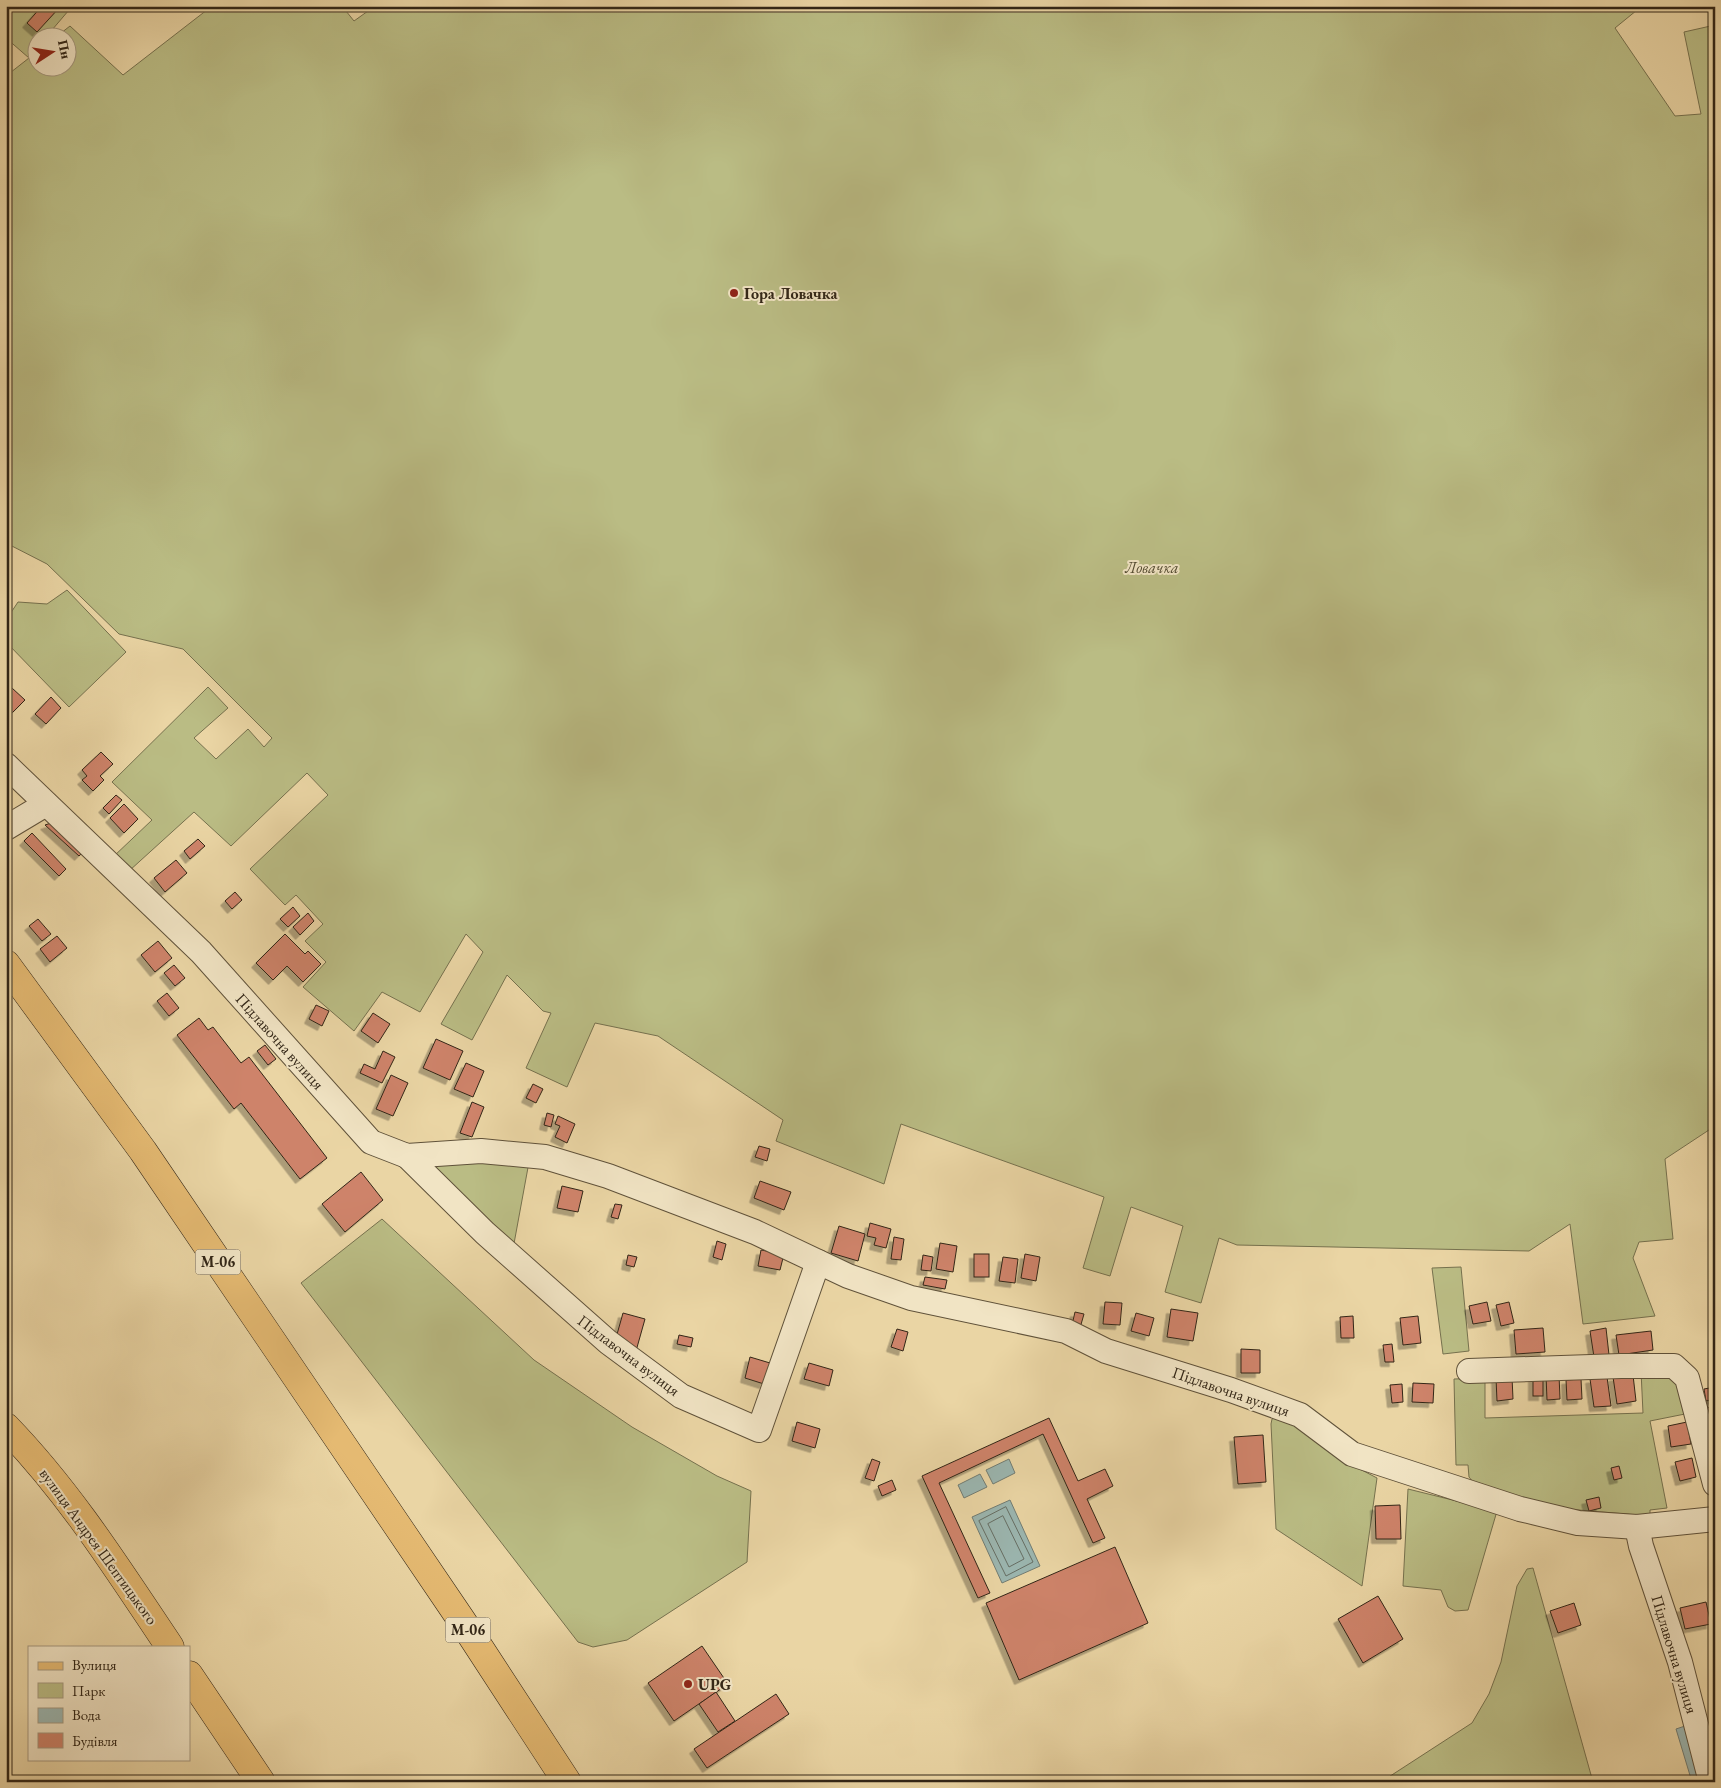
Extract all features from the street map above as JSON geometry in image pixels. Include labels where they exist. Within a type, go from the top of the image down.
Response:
[{"type":"main road","name":"М-06","points":[[6,964],[143,1151],[462,1620],[567,1782]]},
{"type":"main road","name":"вулиця Андрея Шептицького","points":[[6,1427],[16,1444],[83,1518],[169,1646]]},
{"type":"main road","points":[[190,1676],[261,1782]]},
{"type":"street","name":"Підлавочна вулиця","points":[[6,765],[200,952],[371,1142],[407,1156],[485,1233],[608,1342],[681,1396],[759,1430],[818,1262]]},
{"type":"street","points":[[6,828],[46,804]]},
{"type":"street","name":"Підлавочна вулиця","points":[[407,1156],[481,1151],[545,1157],[608,1176],[755,1232],[848,1276],[911,1298],[1066,1331],[1106,1351],[1231,1390],[1300,1415],[1352,1454],[1451,1488],[1578,1524],[1637,1527],[1715,1520]]},
{"type":"street","points":[[1469,1371],[1674,1366],[1687,1378],[1715,1484]]},
{"type":"street","name":"Підлавочна вулиця","points":[[1637,1527],[1641,1546],[1680,1662],[1711,1782]]},
{"type":"green space","name":"Ловачка","points":[[6,6],[64,6],[69,10],[54,28],[28,28],[28,57],[6,38]]},
{"type":"green space","name":"Ловачка","points":[[212,6],[342,6],[354,21],[375,6],[1642,6],[1615,28],[1675,116],[1701,114],[1684,32],[1715,25],[1715,1126],[1665,1159],[1673,1239],[1639,1242],[1633,1258],[1655,1316],[1583,1324],[1570,1224],[1529,1251],[1237,1245],[1219,1238],[1201,1303],[1165,1292],[1183,1226],[1131,1207],[1110,1276],[1083,1268],[1104,1197],[901,1124],[884,1184],[776,1141],[783,1120],[658,1036],[595,1023],[567,1087],[526,1068],[551,1013],[543,1011],[507,975],[472,1040],[441,1024],[483,952],[466,934],[420,1012],[382,992],[354,1031],[303,987],[326,962],[305,941],[323,924],[296,895],[285,905],[250,869],[328,795],[307,773],[231,846],[194,812],[129,871],[113,857],[152,820],[112,782],[208,687],[228,708],[194,738],[216,759],[248,729],[264,747],[272,738],[183,649],[119,634],[47,564],[6,543],[6,76],[28,59],[28,78],[78,78],[78,33],[123,75]]},
{"type":"green space","points":[[67,590],[126,652],[69,707],[6,642],[6,620],[18,602],[47,604]]},
{"type":"green space","points":[[436,1162],[529,1162],[513,1249],[432,1170]]},
{"type":"green space","points":[[382,1219],[534,1360],[632,1427],[717,1476],[751,1491],[747,1562],[627,1640],[593,1647],[578,1642],[301,1283]]},
{"type":"green space","points":[[1461,1267],[1469,1351],[1443,1354],[1432,1268]]},
{"type":"green space","points":[[1641,1371],[1673,1372],[1690,1413],[1650,1421],[1667,1508],[1650,1510],[1650,1516],[1543,1507],[1473,1482],[1469,1477],[1468,1465],[1456,1465],[1454,1379],[1485,1378],[1485,1418],[1643,1413]]},
{"type":"green space","points":[[1277,1416],[1309,1431],[1333,1455],[1377,1478],[1362,1586],[1276,1529],[1271,1424],[1272,1419]]},
{"type":"green space","points":[[1408,1489],[1497,1511],[1468,1610],[1455,1611],[1448,1607],[1441,1590],[1403,1586]]},
{"type":"green space","points":[[1533,1568],[1593,1782],[1381,1782],[1472,1723],[1489,1694],[1501,1662],[1517,1586],[1527,1569]]},
{"type":"water","points":[[1009,1459],[1015,1473],[993,1484],[986,1470]]},
{"type":"water","points":[[980,1474],[987,1487],[964,1498],[958,1485]]},
{"type":"water","points":[[1010,1500],[1040,1566],[1002,1583],[972,1517]]},
{"type":"water","points":[[1685,1726],[1700,1782],[1692,1782],[1676,1729]]},
{"type":"building","points":[[42,6],[59,8],[41,28],[33,28],[27,23]]},
{"type":"building","points":[[12,688],[25,700],[12,713],[6,708],[6,694]]},
{"type":"building","points":[[51,697],[61,708],[46,724],[35,714]]},
{"type":"building","points":[[101,752],[113,764],[100,776],[104,780],[93,791],[82,780],[87,776],[82,770]]},
{"type":"building","points":[[116,795],[122,800],[109,814],[103,808]]},
{"type":"building","points":[[124,804],[138,819],[124,833],[110,818]]},
{"type":"building","points":[[54,822],[87,848],[79,856],[45,825]]},
{"type":"building","points":[[32,833],[66,869],[59,876],[24,841]]},
{"type":"building","points":[[198,839],[205,846],[190,859],[184,851]]},
{"type":"building","points":[[176,860],[187,873],[165,892],[154,878]]},
{"type":"building","points":[[235,892],[242,900],[232,909],[225,901]]},
{"type":"building","points":[[293,907],[300,916],[288,927],[280,919]]},
{"type":"building","points":[[308,913],[314,921],[300,935],[293,927]]},
{"type":"building","points":[[38,919],[51,934],[42,941],[29,926]]},
{"type":"building","points":[[285,934],[305,954],[308,951],[321,964],[303,982],[287,966],[273,980],[256,963]]},
{"type":"building","points":[[57,936],[67,948],[50,962],[40,949]]},
{"type":"building","points":[[158,941],[172,958],[155,972],[141,955]]},
{"type":"building","points":[[174,965],[185,978],[175,986],[164,973]]},
{"type":"building","points":[[167,993],[179,1008],[169,1016],[157,1001]]},
{"type":"building","points":[[316,1005],[329,1011],[322,1026],[309,1019]]},
{"type":"building","points":[[373,1013],[390,1024],[378,1043],[361,1031]]},
{"type":"building","points":[[199,1018],[208,1030],[213,1027],[241,1063],[249,1057],[327,1158],[300,1179],[241,1103],[234,1109],[177,1035]]},
{"type":"building","points":[[436,1039],[463,1051],[450,1080],[423,1068]]},
{"type":"building","points":[[265,1045],[276,1059],[268,1065],[257,1051]]},
{"type":"building","points":[[383,1051],[395,1057],[382,1083],[360,1073],[364,1064],[375,1069]]},
{"type":"building","points":[[466,1063],[484,1071],[473,1097],[454,1089]]},
{"type":"building","points":[[391,1075],[408,1083],[393,1116],[376,1109]]},
{"type":"building","points":[[533,1084],[543,1089],[536,1103],[526,1098]]},
{"type":"building","points":[[472,1102],[484,1107],[472,1137],[460,1133]]},
{"type":"building","points":[[547,1113],[554,1115],[551,1127],[544,1125]]},
{"type":"building","points":[[558,1116],[575,1124],[567,1143],[555,1137],[560,1126],[555,1124]]},
{"type":"building","points":[[759,1146],[770,1149],[767,1161],[755,1157]]},
{"type":"building","points":[[361,1172],[383,1200],[345,1232],[322,1204]]},
{"type":"building","points":[[760,1181],[791,1192],[784,1210],[754,1198]]},
{"type":"building","points":[[562,1186],[583,1191],[578,1212],[557,1208]]},
{"type":"building","points":[[615,1204],[622,1205],[618,1219],[611,1217]]},
{"type":"building","points":[[870,1223],[891,1229],[886,1248],[874,1245],[876,1238],[867,1236]]},
{"type":"building","points":[[839,1226],[865,1234],[858,1261],[831,1253]]},
{"type":"building","points":[[894,1237],[904,1239],[901,1260],[891,1259]]},
{"type":"building","points":[[717,1241],[726,1244],[722,1260],[713,1257]]},
{"type":"building","points":[[940,1243],[957,1246],[953,1272],[936,1269]]},
{"type":"building","points":[[761,1250],[784,1254],[780,1270],[758,1266]]},
{"type":"building","points":[[974,1254],[989,1254],[989,1277],[974,1277]]},
{"type":"building","points":[[1025,1254],[1040,1257],[1036,1281],[1021,1278]]},
{"type":"building","points":[[628,1255],[637,1257],[634,1267],[626,1265]]},
{"type":"building","points":[[923,1255],[933,1257],[931,1271],[921,1270]]},
{"type":"building","points":[[1003,1257],[1018,1259],[1015,1283],[999,1281]]},
{"type":"building","points":[[925,1277],[947,1280],[945,1289],[923,1285]]},
{"type":"building","points":[[1105,1302],[1122,1303],[1120,1325],[1103,1324]]},
{"type":"building","points":[[1487,1302],[1491,1321],[1473,1324],[1469,1306]]},
{"type":"building","points":[[1509,1302],[1514,1323],[1501,1326],[1496,1305]]},
{"type":"building","points":[[1171,1309],[1198,1313],[1193,1341],[1167,1337]]},
{"type":"building","points":[[1075,1312],[1084,1314],[1080,1328],[1072,1325]]},
{"type":"building","points":[[623,1313],[645,1319],[636,1351],[614,1345]]},
{"type":"building","points":[[1136,1313],[1154,1318],[1149,1336],[1131,1331]]},
{"type":"building","points":[[1353,1316],[1354,1338],[1341,1338],[1340,1317]]},
{"type":"building","points":[[1418,1316],[1421,1343],[1403,1345],[1400,1318]]},
{"type":"building","points":[[1543,1328],[1545,1352],[1516,1354],[1514,1330]]},
{"type":"building","points":[[1606,1328],[1609,1355],[1594,1357],[1590,1331]]},
{"type":"building","points":[[897,1329],[908,1332],[903,1351],[891,1347]]},
{"type":"building","points":[[1651,1331],[1653,1350],[1619,1355],[1616,1335]]},
{"type":"building","points":[[679,1335],[693,1338],[691,1347],[677,1344]]},
{"type":"building","points":[[1392,1344],[1394,1362],[1385,1362],[1383,1345]]},
{"type":"building","points":[[1241,1349],[1260,1350],[1260,1373],[1241,1373]]},
{"type":"building","points":[[750,1357],[770,1363],[764,1384],[745,1378]]},
{"type":"building","points":[[809,1363],[833,1370],[829,1386],[804,1379]]},
{"type":"building","points":[[1546,1375],[1559,1375],[1560,1399],[1547,1400]]},
{"type":"building","points":[[1633,1375],[1636,1401],[1617,1404],[1613,1377]]},
{"type":"building","points":[[1533,1376],[1543,1376],[1543,1396],[1533,1396]]},
{"type":"building","points":[[1512,1377],[1513,1399],[1497,1401],[1496,1378]]},
{"type":"building","points":[[1607,1377],[1611,1406],[1594,1407],[1590,1379]]},
{"type":"building","points":[[1581,1379],[1582,1399],[1567,1400],[1566,1380]]},
{"type":"building","points":[[1413,1383],[1434,1384],[1433,1403],[1412,1402]]},
{"type":"building","points":[[1402,1384],[1403,1402],[1392,1403],[1390,1385]]},
{"type":"building","points":[[1715,1387],[1715,1399],[1706,1401],[1704,1389]]},
{"type":"building","points":[[1715,1406],[1715,1420],[1706,1422],[1703,1409]]},
{"type":"building","points":[[1049,1418],[1078,1481],[1105,1469],[1113,1486],[1087,1499],[1105,1538],[1093,1543],[1043,1434],[939,1483],[990,1593],[978,1598],[922,1476]]},
{"type":"building","points":[[797,1422],[820,1429],[815,1448],[792,1441]]},
{"type":"building","points":[[1687,1422],[1691,1444],[1671,1447],[1668,1426]]},
{"type":"building","points":[[1263,1435],[1266,1482],[1238,1484],[1234,1437]]},
{"type":"building","points":[[1692,1458],[1696,1477],[1680,1481],[1675,1462]]},
{"type":"building","points":[[872,1459],[880,1462],[874,1481],[865,1478]]},
{"type":"building","points":[[1619,1466],[1622,1478],[1614,1480],[1611,1468]]},
{"type":"building","points":[[892,1480],[896,1490],[882,1496],[878,1486]]},
{"type":"building","points":[[1599,1497],[1601,1508],[1589,1511],[1586,1500]]},
{"type":"building","points":[[1400,1505],[1401,1539],[1376,1539],[1375,1506]]},
{"type":"building","points":[[1115,1547],[1148,1623],[1019,1680],[986,1603]]},
{"type":"building","points":[[1378,1596],[1403,1639],[1363,1663],[1338,1619]]},
{"type":"building","points":[[1706,1602],[1711,1624],[1685,1629],[1680,1608]]},
{"type":"building","points":[[1574,1603],[1581,1625],[1558,1633],[1550,1611]]},
{"type":"building","name":"UPG","points":[[702,1646],[728,1684],[674,1721],[648,1683]]},
{"type":"building","points":[[716,1692],[735,1721],[718,1732],[699,1704]]},
{"type":"building","points":[[776,1694],[789,1714],[707,1768],[694,1749]]},
{"type":"place","name":"Гора Ловачка","points":[[734,293]]},
{"type":"place","name":"UPG","points":[[688,1684]]}]
